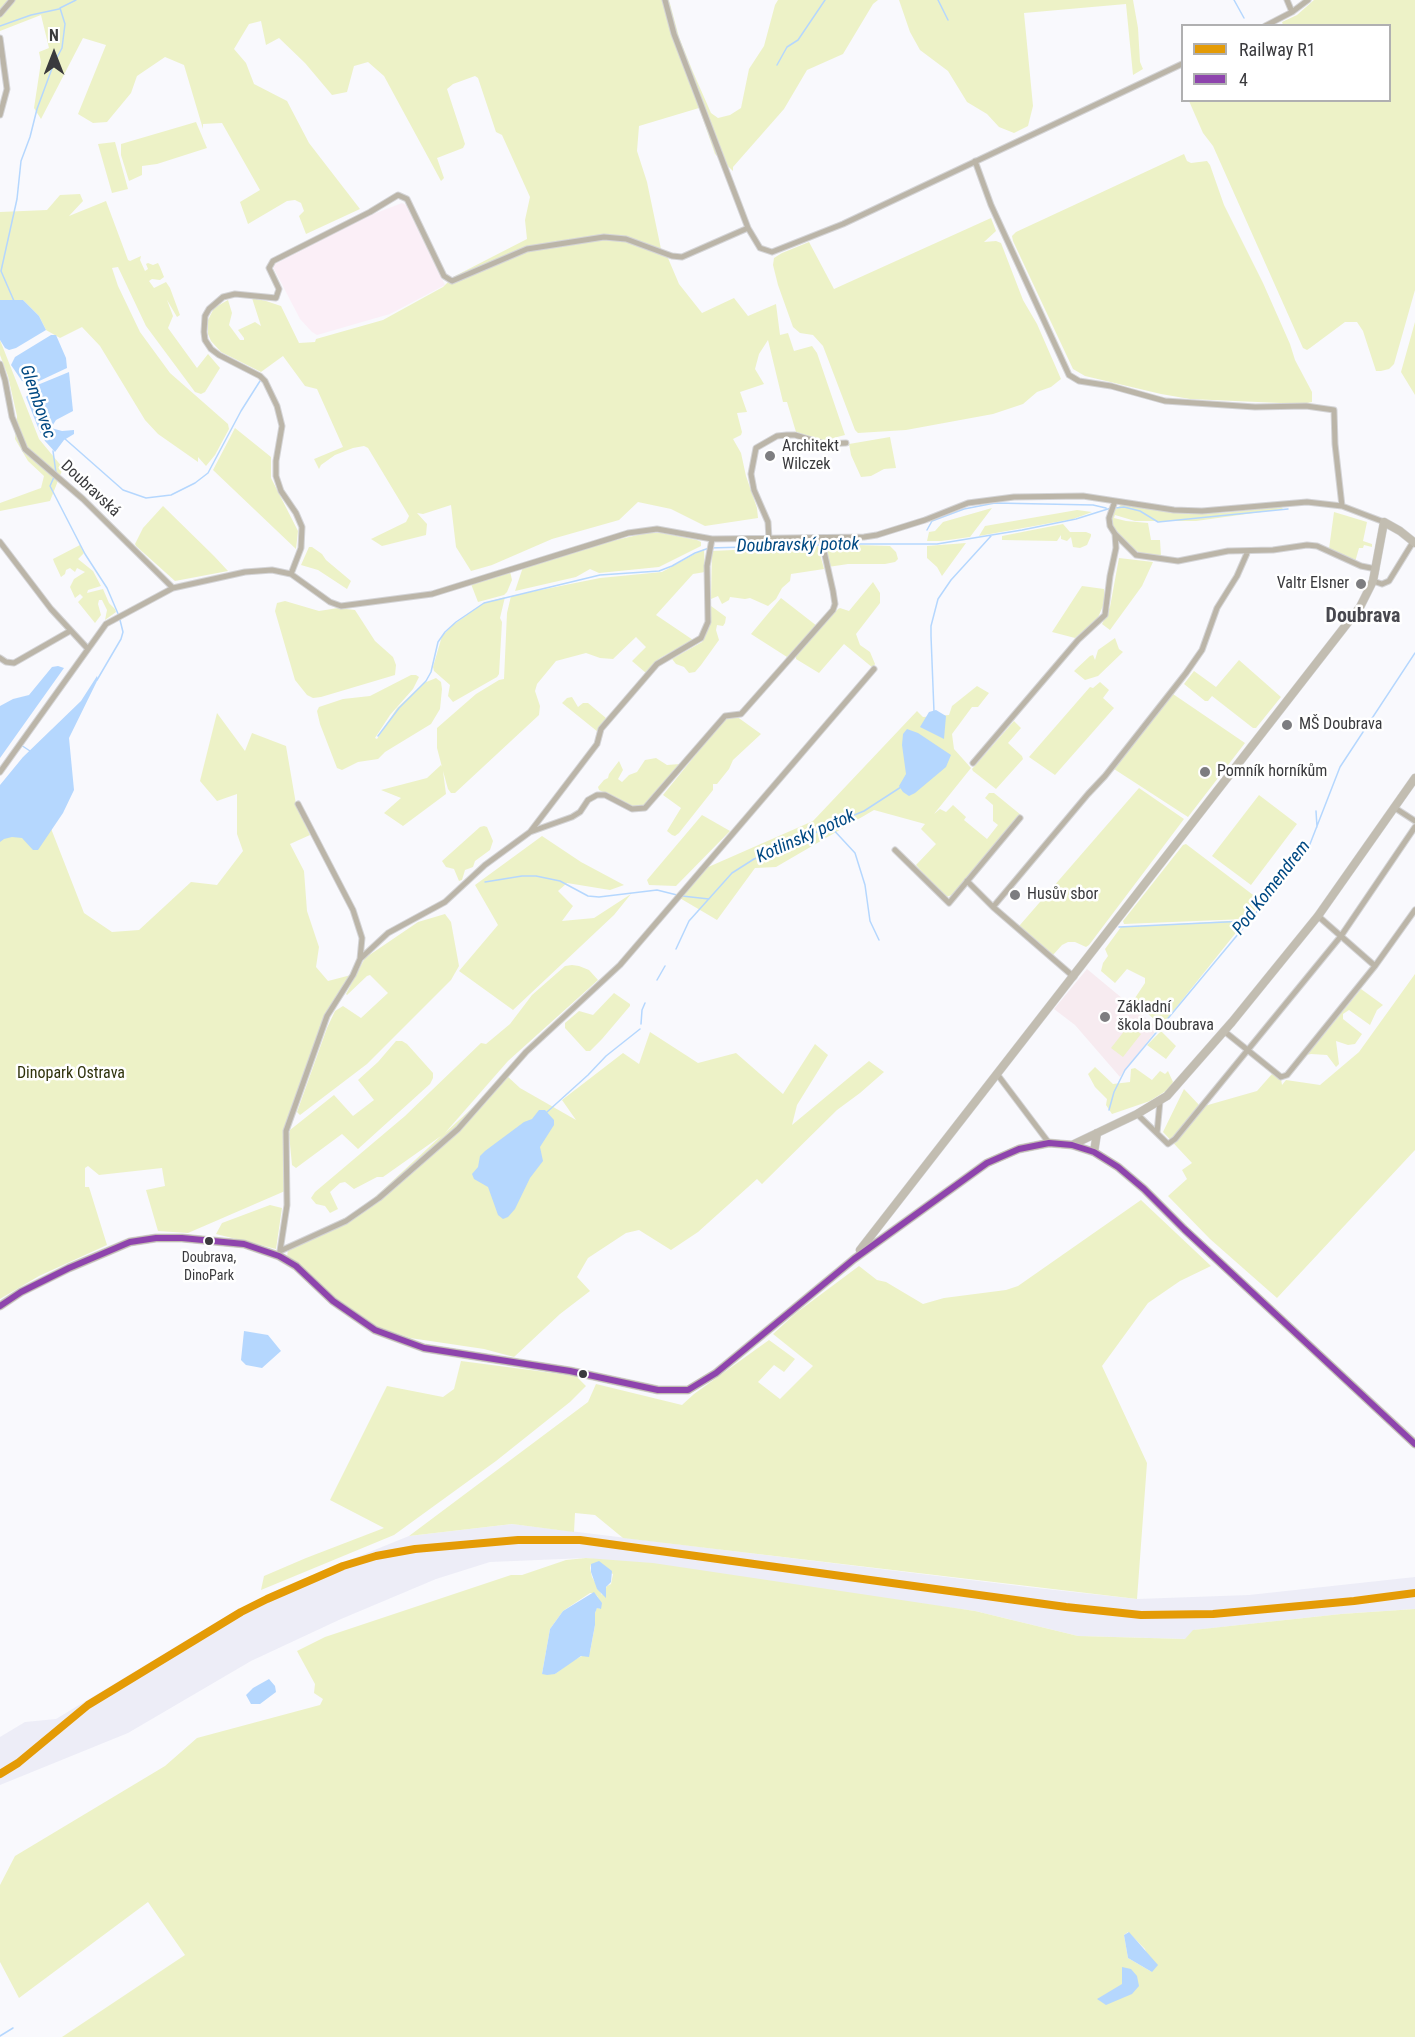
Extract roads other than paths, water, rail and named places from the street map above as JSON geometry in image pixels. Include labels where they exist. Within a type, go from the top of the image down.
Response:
[{"type":"street","points":[[0,14],[12,0]]},
{"type":"street","points":[[665,0],[674,34],[748,228],[760,248],[772,252],[843,224],[1181,64]]},
{"type":"street","points":[[1287,0],[1292,12]]},
{"type":"street","points":[[1269,24],[1292,12],[1308,0]]},
{"type":"street","points":[[0,38],[7,89],[0,115]]},
{"type":"street","points":[[975,162],[991,205],[1070,375],[1079,381],[1111,386],[1165,401],[1255,407],[1306,406],[1334,410],[1335,444],[1342,506]]},
{"type":"street","points":[[291,574],[301,548],[302,527],[296,513],[281,491],[276,476],[276,461],[281,437],[280,419],[272,394],[260,375],[219,355],[205,340],[205,316],[217,300],[234,294],[276,297],[279,290],[269,268],[273,261],[370,212],[398,195],[407,199],[444,276],[452,280],[527,249],[615,237],[672,256],[682,257],[748,228]]},
{"type":"street","name":"Doubravská","points":[[0,364],[12,417],[25,449],[83,500],[172,588]]},
{"type":"street","points":[[769,539],[768,522],[754,490],[751,474],[756,448],[777,436],[787,435],[795,435],[825,444],[846,443]]},
{"type":"street","points":[[0,772],[106,624],[172,588],[245,572],[272,570],[291,574],[330,602],[341,606],[432,594],[628,532],[657,529],[712,539],[878,535],[968,503],[1014,496],[1083,496],[1174,510],[1202,511],[1307,502],[1342,506],[1384,522],[1400,531],[1414,543],[1389,581],[1383,584],[1373,581]]},
{"type":"street","points":[[973,763],[1078,640],[1105,615],[1116,548],[1115,534],[1109,518],[1115,501]]},
{"type":"street","points":[[854,1259],[1360,607],[1373,581],[1384,522]]},
{"type":"street","points":[[1115,534],[1136,555],[1162,559],[1178,561],[1228,551],[1317,546],[1360,566],[1376,569]]},
{"type":"street","points":[[530,832],[572,817],[580,812],[588,800],[597,795],[605,795],[632,809],[645,808],[725,716],[741,714],[835,604],[821,538]]},
{"type":"street","points":[[360,959],[388,933],[445,902],[486,865],[530,832],[584,764],[597,744],[601,729],[657,664],[701,638],[708,622],[707,566],[712,539]]},
{"type":"street","points":[[0,542],[51,609],[88,649]]},
{"type":"street","points":[[993,907],[1105,776],[1186,673],[1202,650],[1216,608],[1237,576],[1248,551]]},
{"type":"street","points":[[0,658],[14,663],[70,631]]},
{"type":"street","points":[[280,1253],[346,1221],[379,1198],[458,1130],[526,1052],[620,965],[874,669]]},
{"type":"street","points":[[1072,1145],[1137,1114],[1167,1096],[1224,1031],[1317,916],[1415,778]]},
{"type":"street","points":[[280,1253],[287,1205],[286,1131],[327,1016],[353,975],[360,959],[362,938],[353,910],[298,804]]},
{"type":"street","points":[[1395,807],[1415,820]]},
{"type":"street","points":[[895,850],[949,903],[1020,818]]},
{"type":"street","points":[[1137,1114],[1168,1143],[1175,1139],[1341,936],[1415,827]]},
{"type":"street","points":[[967,881],[993,907],[1074,977]]},
{"type":"street","points":[[1224,1031],[1281,1077],[1287,1076],[1375,966],[1415,910]]},
{"type":"street","points":[[1317,916],[1375,966]]},
{"type":"street","points":[[997,1074],[1049,1143]]},
{"type":"street","points":[[1157,1133],[1160,1101]]},
{"type":"street","points":[[1094,1152],[1097,1133]]},
{"type":"street","points":[[0,1306],[43,1281],[130,1242],[156,1238],[182,1238],[244,1244],[280,1253],[333,1301],[375,1330],[424,1348],[570,1371],[669,1392],[688,1390],[705,1382],[854,1259],[987,1163],[1019,1149],[1049,1143],[1072,1145],[1094,1152],[1118,1167],[1144,1189],[1415,1444]]},
{"type":"water","points":[[0,300],[23,300],[39,316],[46,330],[16,348],[9,350],[5,348],[0,340]]},
{"type":"water","points":[[51,335],[56,335],[66,358],[67,368],[35,383],[22,381],[11,365],[15,357]]},
{"type":"water","points":[[69,372],[73,411],[56,420],[51,428],[62,431],[74,430],[74,434],[64,440],[55,452],[39,430],[26,397],[35,386]]},
{"type":"water","points":[[52,667],[64,668],[0,758],[0,706],[13,699],[29,695]]},
{"type":"water","points":[[97,676],[98,679],[69,738],[74,790],[63,813],[38,850],[33,850],[22,838],[12,837],[0,842],[0,785],[23,757],[81,701]]},
{"type":"water","points":[[936,710],[946,716],[944,739],[920,727],[929,712]]},
{"type":"water","points":[[907,729],[918,733],[951,755],[946,767],[909,796],[899,786],[906,774],[902,745],[903,734]]},
{"type":"water","points":[[539,1110],[545,1110],[554,1120],[554,1125],[540,1147],[543,1161],[530,1178],[515,1209],[503,1219],[498,1215],[488,1187],[474,1179],[472,1174],[478,1167],[480,1156],[485,1151],[524,1122],[532,1119]]},
{"type":"water","points":[[244,1331],[268,1335],[281,1351],[262,1368],[246,1365],[241,1360]]},
{"type":"water","points":[[599,1561],[612,1571],[611,1582],[606,1587],[606,1598],[597,1589],[591,1572],[591,1564]]},
{"type":"water","points":[[594,1592],[602,1603],[601,1609],[597,1608],[595,1613],[589,1657],[581,1656],[555,1674],[542,1674],[550,1629],[563,1611]]},
{"type":"water","points":[[269,1679],[275,1686],[276,1692],[260,1704],[251,1704],[246,1695]]},
{"type":"water","points":[[1129,1932],[1158,1965],[1152,1972],[1128,1958],[1124,1935]]},
{"type":"water","points":[[1122,1967],[1131,1969],[1137,1976],[1139,1986],[1132,1994],[1106,2005],[1097,1999],[1122,1984]]},
{"type":"waterway","name":"Glembovec","points":[[14,301],[1,271],[17,199],[21,161],[37,109],[62,48],[65,24],[60,8],[76,0]]},
{"type":"waterway","points":[[777,65],[787,47],[798,40],[825,0]]},
{"type":"waterway","points":[[938,0],[948,20]]},
{"type":"waterway","points":[[1234,0],[1244,18]]},
{"type":"waterway","points":[[0,26],[31,15],[59,9]]},
{"type":"waterway","points":[[64,438],[123,490],[146,498],[171,495],[195,483],[208,473],[260,381]]},
{"type":"waterway","name":"Glembovec","points":[[53,451],[56,473]]},
{"type":"waterway","name":"Glembovec","points":[[54,477],[50,486],[85,554],[107,588],[119,616]]},
{"type":"waterway","points":[[927,530],[932,521],[964,509],[995,503],[1093,505],[1106,508]]},
{"type":"waterway","name":"Doubravský potok","points":[[1115,508],[1124,507],[1140,511],[1158,522],[1288,509]]},
{"type":"waterway","name":"Doubravský potok","points":[[825,544],[937,544],[1076,519],[1111,508]]},
{"type":"waterway","name":"Kotlinský potok","points":[[934,712],[931,626],[938,599],[951,580],[991,536]]},
{"type":"waterway","name":"Doubravský potok","points":[[378,736],[399,708],[426,681],[431,672],[438,642],[445,632],[484,603],[600,575],[659,571],[709,548],[820,545]]},
{"type":"waterway","name":"Glembovec","points":[[97,680],[121,639],[123,632],[120,620]]},
{"type":"waterway","name":"Pod Komendrem","points":[[1109,1110],[1114,1092],[1125,1070],[1284,879],[1310,844],[1340,767],[1415,653]]},
{"type":"waterway","name":"Glembovec","points":[[21,745],[30,751]]},
{"type":"waterway","name":"Kotlinský potok","points":[[805,839],[825,827],[864,811],[901,787]]},
{"type":"waterway","name":"Pod Komendrem","points":[[1316,811],[1317,827]]},
{"type":"waterway","points":[[830,826],[855,853],[865,885],[870,921],[879,940]]},
{"type":"waterway","name":"Kotlinský potok","points":[[676,949],[689,921],[732,873],[754,859],[787,846]]},
{"type":"waterway","points":[[485,882],[536,876],[560,881],[588,896],[599,897],[657,890],[677,895]]},
{"type":"waterway","points":[[682,896],[709,899]]},
{"type":"waterway","points":[[1119,927],[1247,921]]},
{"type":"waterway","name":"Kotlinský potok","points":[[657,980],[665,966]]},
{"type":"waterway","name":"Kotlinský potok","points":[[641,1024],[645,1003]]},
{"type":"waterway","name":"Kotlinský potok","points":[[547,1112],[606,1056],[640,1029]]},
{"type":"waterway","points":[[0,2036],[13,2028]]},
{"type":"rail line","name":"R1","points":[[0,1774],[18,1763],[88,1705],[241,1612],[343,1566],[376,1556],[415,1549],[518,1540],[580,1540],[1066,1607],[1141,1615],[1213,1614],[1415,1593]]},
{"type":"place","name":"Architekt Wilczek","points":[[770,456]]},
{"type":"place","name":"Valtr Elsner","points":[[1361,584]]},
{"type":"place","name":"MŠ Doubrava","points":[[1287,725]]},
{"type":"place","name":"Pomník horníkům","points":[[1205,772]]},
{"type":"place","name":"Husův sbor","points":[[1015,895]]},
{"type":"place","name":"Základní škola Doubrava","points":[[1105,1017]]},
{"type":"place","name":"Doubrava, DinoPark","points":[[209,1241]]},
{"type":"district","name":"Doubrava","points":[[1363,617]]},
{"type":"park label","name":"Dinopark Ostrava","points":[[71,1074]]}]
